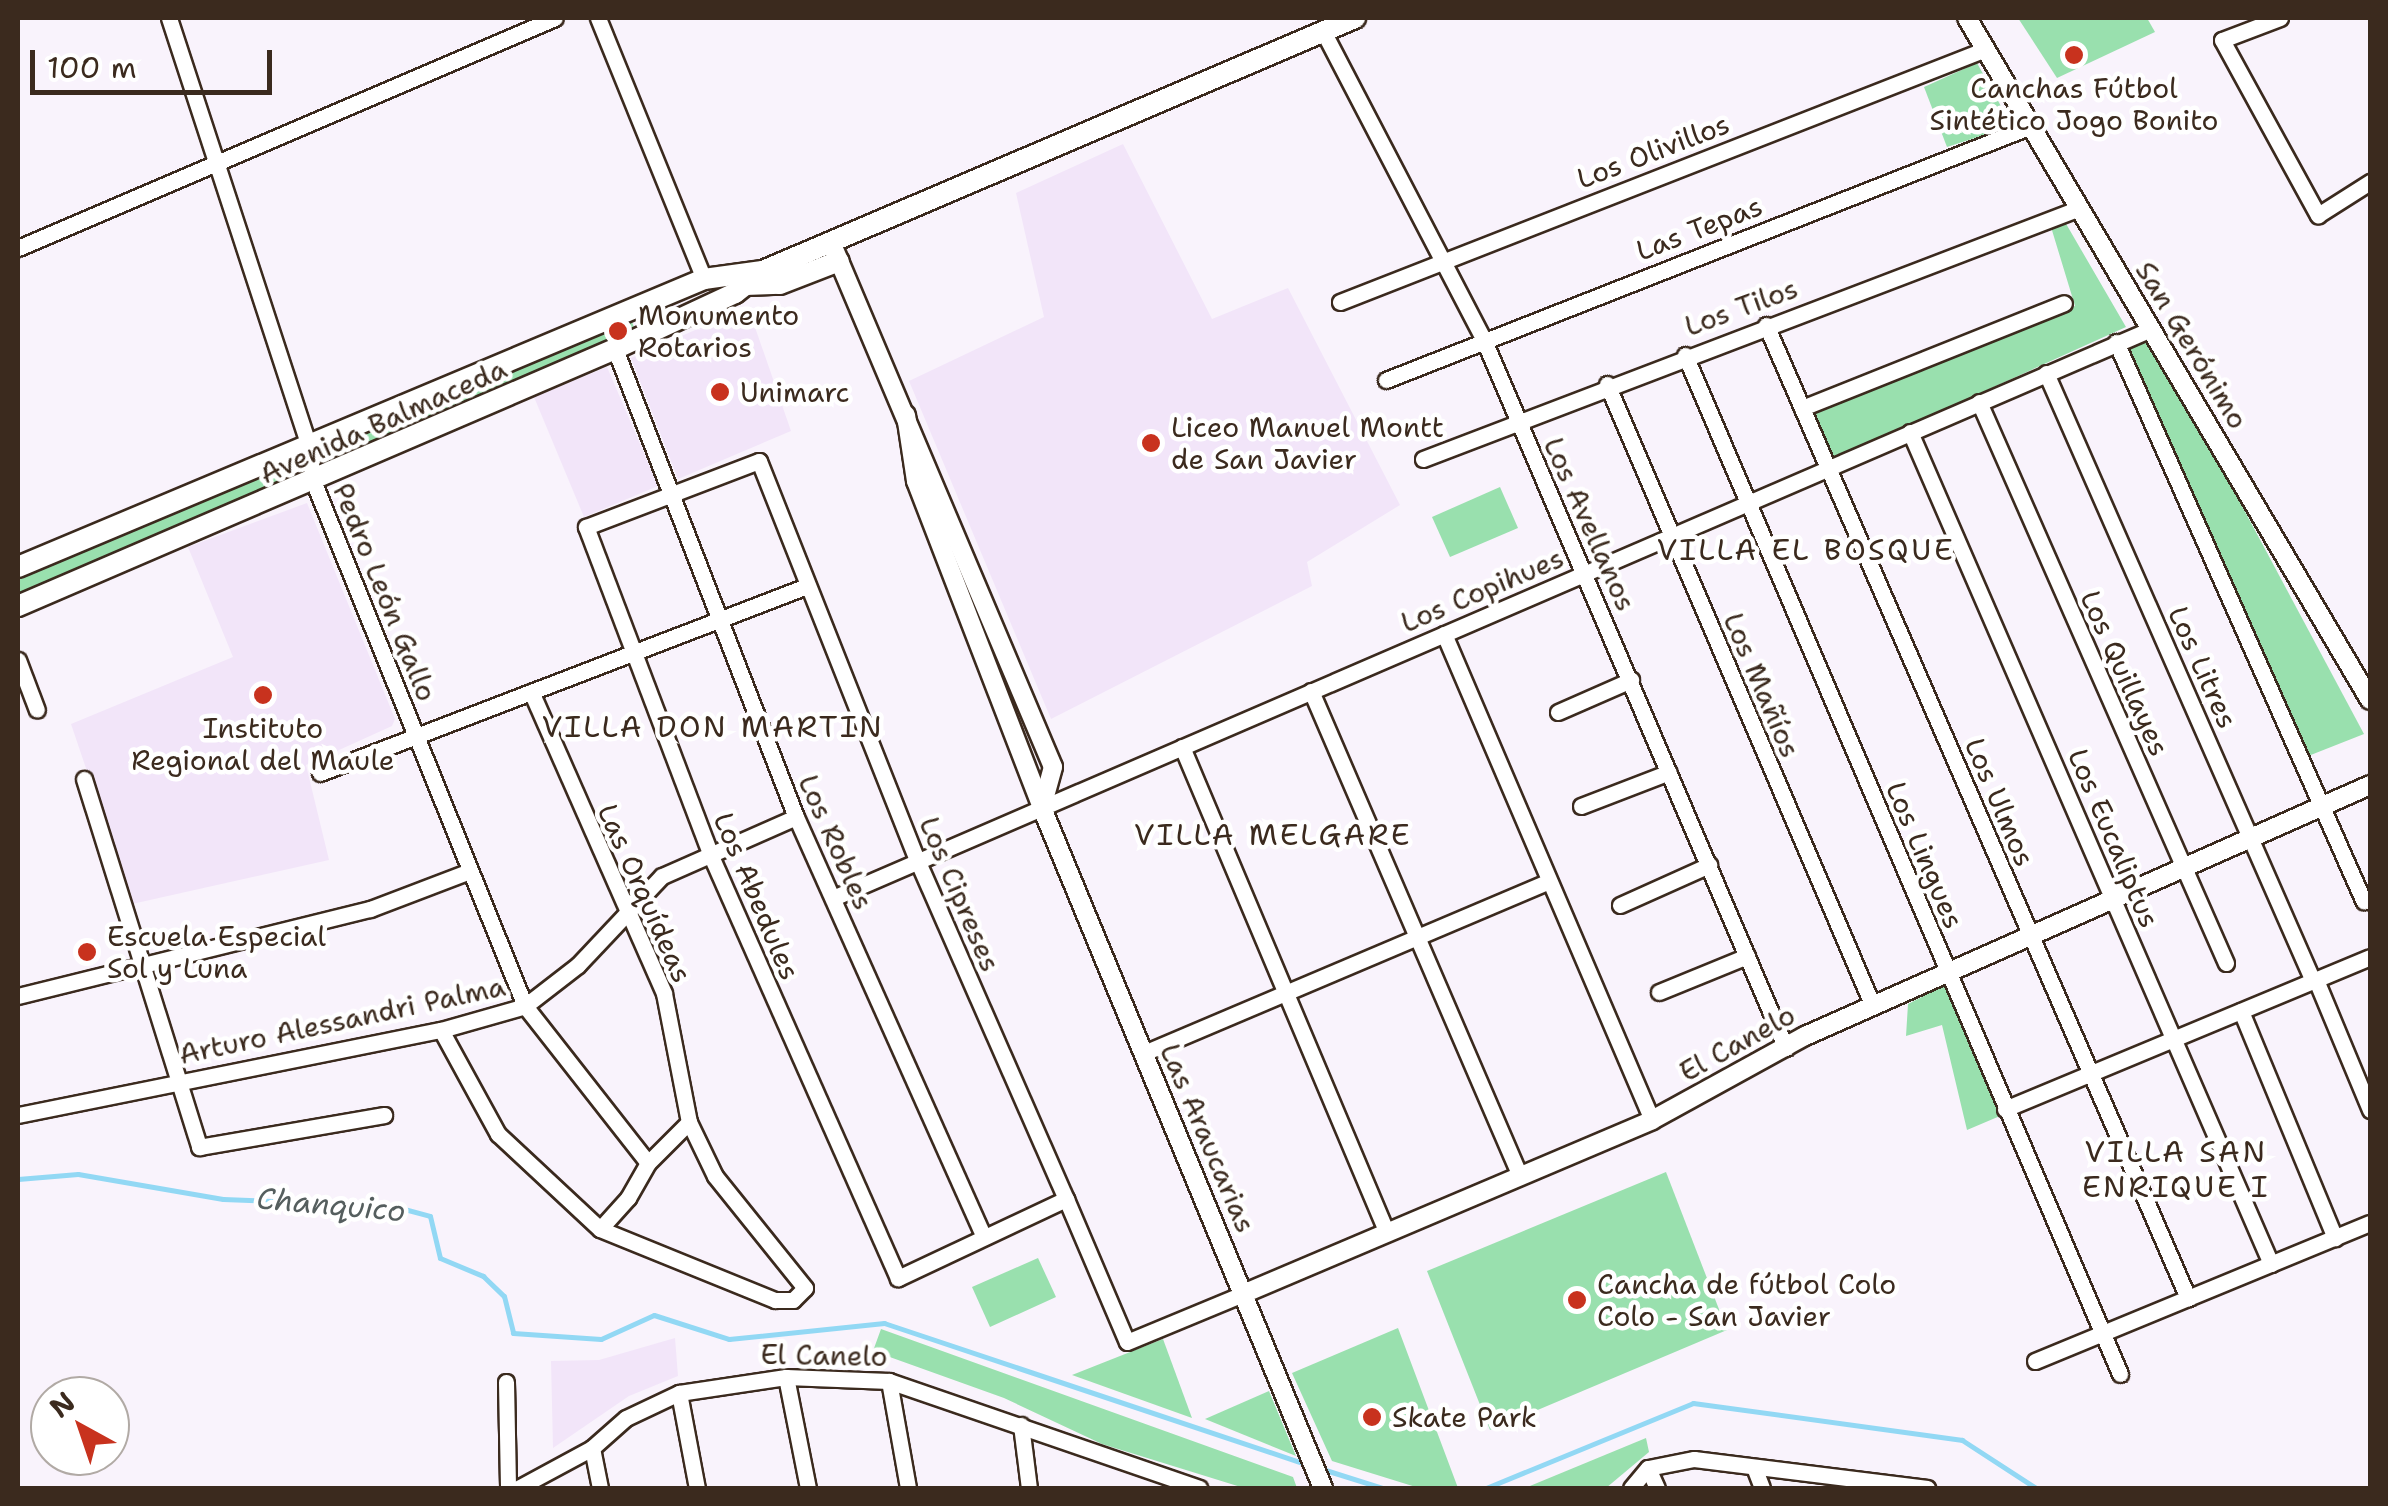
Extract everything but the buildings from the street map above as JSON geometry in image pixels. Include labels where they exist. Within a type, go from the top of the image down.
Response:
[{"type":"main road","name":"Avenida Balmaceda","points":[[18,567],[307,440],[704,279],[763,271],[835,251],[1355,18]]},
{"type":"main road","points":[[746,284],[780,284],[835,251]]},
{"type":"main road","name":"Avenida Balmaceda","points":[[18,606],[314,482],[615,349],[746,284],[763,271]]},
{"type":"street","name":"Pedro León Gallo","points":[[169,18],[307,440],[314,482],[524,1006]]},
{"type":"street","points":[[18,248],[556,18]]},
{"type":"street","points":[[598,18],[704,279]]},
{"type":"street","name":"San Gerónimo","points":[[1967,18],[2368,690]]},
{"type":"street","points":[[2280,18],[2222,40],[2318,216],[2370,182]]},
{"type":"street","name":"Los Avellanos","points":[[1324,31],[1483,338],[1786,1048]]},
{"type":"street","name":"Los Olivillos","points":[[1340,302],[1444,258],[1986,49]]},
{"type":"street","name":"Las Tepas","points":[[1386,380],[1483,338],[2031,126]]},
{"type":"street","name":"Los Tilos","points":[[1423,459],[1517,418],[2080,208]]},
{"type":"street","points":[[835,251],[1053,768],[1042,808]]},
{"type":"street","points":[[1802,408],[2064,303]]},
{"type":"street","name":"Los Ulmos","points":[[1766,325],[2188,1298]]},
{"type":"street","name":"Los Copihues","points":[[833,898],[2151,329]]},
{"type":"street","points":[[2116,342],[2364,902]]},
{"type":"street","name":"Los Robles","points":[[615,349],[796,817],[984,1237]]},
{"type":"street","name":"Los Lingues","points":[[1685,355],[2120,1374]]},
{"type":"street","name":"Los Litres","points":[[2046,373],[2370,1110]]},
{"type":"street","name":"Los Mañíos","points":[[1607,384],[1874,1006]]},
{"type":"street","name":"Los Quillayes","points":[[1979,402],[2226,963]]},
{"type":"street","name":"Los Eucaliptus","points":[[1910,432],[2271,1264]]},
{"type":"street","name":"Los Cipreses","points":[[673,494],[759,461],[918,862],[1126,1342]]},
{"type":"street","name":"Los Abedules","points":[[673,494],[586,527],[631,654],[710,853],[898,1278],[984,1237]]},
{"type":"street","points":[[320,773],[808,586]]},
{"type":"street","points":[[1444,634],[1546,882],[1652,1120]]},
{"type":"street","points":[[18,660],[37,710]]},
{"type":"street","points":[[1558,712],[1630,680]]},
{"type":"street","points":[[1311,691],[1520,1176]]},
{"type":"street","name":"Las Orquídeas","points":[[531,692],[625,915],[664,993],[688,1122],[715,1176],[801,1276],[805,1288],[793,1300],[774,1300],[600,1229]]},
{"type":"street","points":[[1182,747],[1387,1233]]},
{"type":"street","points":[[1581,806],[1670,772]]},
{"type":"street","points":[[84,778],[199,1147],[384,1115]]},
{"type":"street","name":"El Canelo","points":[[1126,1342],[1652,1120],[1874,1006],[2370,784]]},
{"type":"street","name":"Las Araucarias","points":[[1042,808],[1323,1487]]},
{"type":"street","name":"Arturo Alessandri Palma","points":[[18,1115],[441,1030],[524,1006],[578,965],[662,876],[796,817]]},
{"type":"street","points":[[1620,905],[1709,865]]},
{"type":"street","points":[[18,996],[370,909],[470,871]]},
{"type":"street","points":[[1144,1054],[1546,882]]},
{"type":"street","points":[[1660,992],[1747,956]]},
{"type":"street","points":[[2005,1108],[2370,957]]},
{"type":"street","points":[[524,1006],[648,1162]]},
{"type":"street","points":[[2241,1011],[2335,1238]]},
{"type":"street","points":[[441,1030],[498,1134],[600,1229],[628,1198],[648,1162],[688,1122]]},
{"type":"street","points":[[984,1237],[1066,1199]]},
{"type":"street","points":[[2035,1361],[2370,1224]]},
{"type":"street","points":[[786,1377],[808,1488]]},
{"type":"street","name":"El Canelo","points":[[518,1488],[592,1448],[626,1418],[679,1393],[786,1377],[888,1381],[1021,1425],[1136,1470],[1199,1488]]},
{"type":"street","points":[[888,1381],[908,1488]]},
{"type":"street","points":[[506,1382],[508,1488]]},
{"type":"street","points":[[679,1393],[698,1488]]},
{"type":"street","points":[[1021,1425],[1029,1488]]},
{"type":"street","points":[[592,1448],[600,1488]]},
{"type":"street","points":[[1631,1488],[1648,1468],[1694,1458],[1921,1487]]},
{"type":"street","points":[[1754,1467],[1762,1488]]},
{"type":"street","points":[[1648,1468],[1656,1488]]},
{"type":"street","points":[[1136,1470],[1138,1488]]},
{"type":"shaded area","name":"Liceo Manuel Montt de San Javier","points":[[1123,144],[1212,319],[1288,288],[1400,505],[1307,562],[1312,586],[1051,719],[909,381],[1044,317],[1016,193]]},
{"type":"shaded area","points":[[748,307],[791,431],[678,479],[631,358]]},
{"type":"shaded area","points":[[607,367],[658,486],[584,517],[534,397]]},
{"type":"shaded area","name":"Instituto Regional del Maule","points":[[307,503],[395,719],[392,726],[306,765],[329,860],[132,904],[71,724],[233,657],[188,547]]},
{"type":"shaded area","points":[[675,1338],[678,1376],[629,1396],[553,1448],[551,1361],[599,1360]]},
{"type":"green space","name":"Canchas Fútbol Sintético Jogo Bonito","points":[[2018,18],[2147,18],[2155,32],[2057,78]]},
{"type":"green space","points":[[1977,63],[2012,126],[1947,147],[1924,87]]},
{"type":"green space","points":[[2065,222],[2126,327],[1817,467],[1799,414],[2075,306],[2051,227]]},
{"type":"green space","points":[[630,315],[636,334],[351,458],[343,433]]},
{"type":"green space","points":[[2151,336],[2364,734],[2293,762],[2118,351]]},
{"type":"green space","points":[[274,462],[283,483],[18,598],[18,575]]},
{"type":"green space","points":[[1500,487],[1518,528],[1450,557],[1432,517]]},
{"type":"green space","points":[[1945,985],[2000,1116],[1967,1130],[1942,1025],[1906,1036],[1908,1004]]},
{"type":"green space","name":"Cancha de fútbol Colo Colo - San Javier","points":[[1666,1172],[1727,1330],[1490,1430],[1427,1271]]},
{"type":"green space","points":[[1038,1258],[1056,1297],[990,1327],[972,1287]]},
{"type":"green space","name":"Skate Park","points":[[1398,1328],[1458,1488],[1419,1488],[1332,1461],[1292,1373]]},
{"type":"green space","points":[[881,1329],[1293,1477],[1297,1488],[1244,1488],[1102,1444],[1004,1398],[873,1351]]},
{"type":"green space","points":[[1163,1339],[1192,1418],[1072,1375]]},
{"type":"green space","points":[[1269,1391],[1296,1456],[1205,1419]]},
{"type":"green space","points":[[1646,1438],[1649,1452],[1606,1488],[1525,1488]]},
{"type":"waterway","name":"Chanquico","points":[[18,1179],[78,1174],[223,1199],[393,1206],[430,1216],[440,1258],[483,1276],[504,1296],[513,1333],[601,1339],[654,1315],[729,1339],[884,1323],[1309,1465]]},
{"type":"waterway","points":[[1486,1488],[1693,1403],[1962,1440],[2036,1488]]},
{"type":"waterway","points":[[1319,1468],[1383,1488]]},
{"type":"place","name":"Canchas Fútbol Sintético Jogo Bonito","points":[[2074,55]]},
{"type":"place","name":"Monumento Rotarios","points":[[618,331]]},
{"type":"place","name":"Unimarc","points":[[720,392]]},
{"type":"place","name":"Liceo Manuel Montt de San Javier","points":[[1151,443]]},
{"type":"place","name":"Instituto Regional del Maule","points":[[263,695]]},
{"type":"place","name":"Escuela Especial Sol y Luna","points":[[87,952]]},
{"type":"place","name":"Cancha de fútbol Colo Colo - San Javier","points":[[1577,1300]]},
{"type":"place","name":"Skate Park","points":[[1372,1417]]},
{"type":"district","name":"VILLA EL BOSQUE","points":[[1806,550]]},
{"type":"district","name":"VILLA DON MARTIN","points":[[713,727]]},
{"type":"district","name":"VILLA MELGARE","points":[[1273,835]]},
{"type":"district","name":"VILLA SAN ENRIQUE I","points":[[2176,1169]]}]
